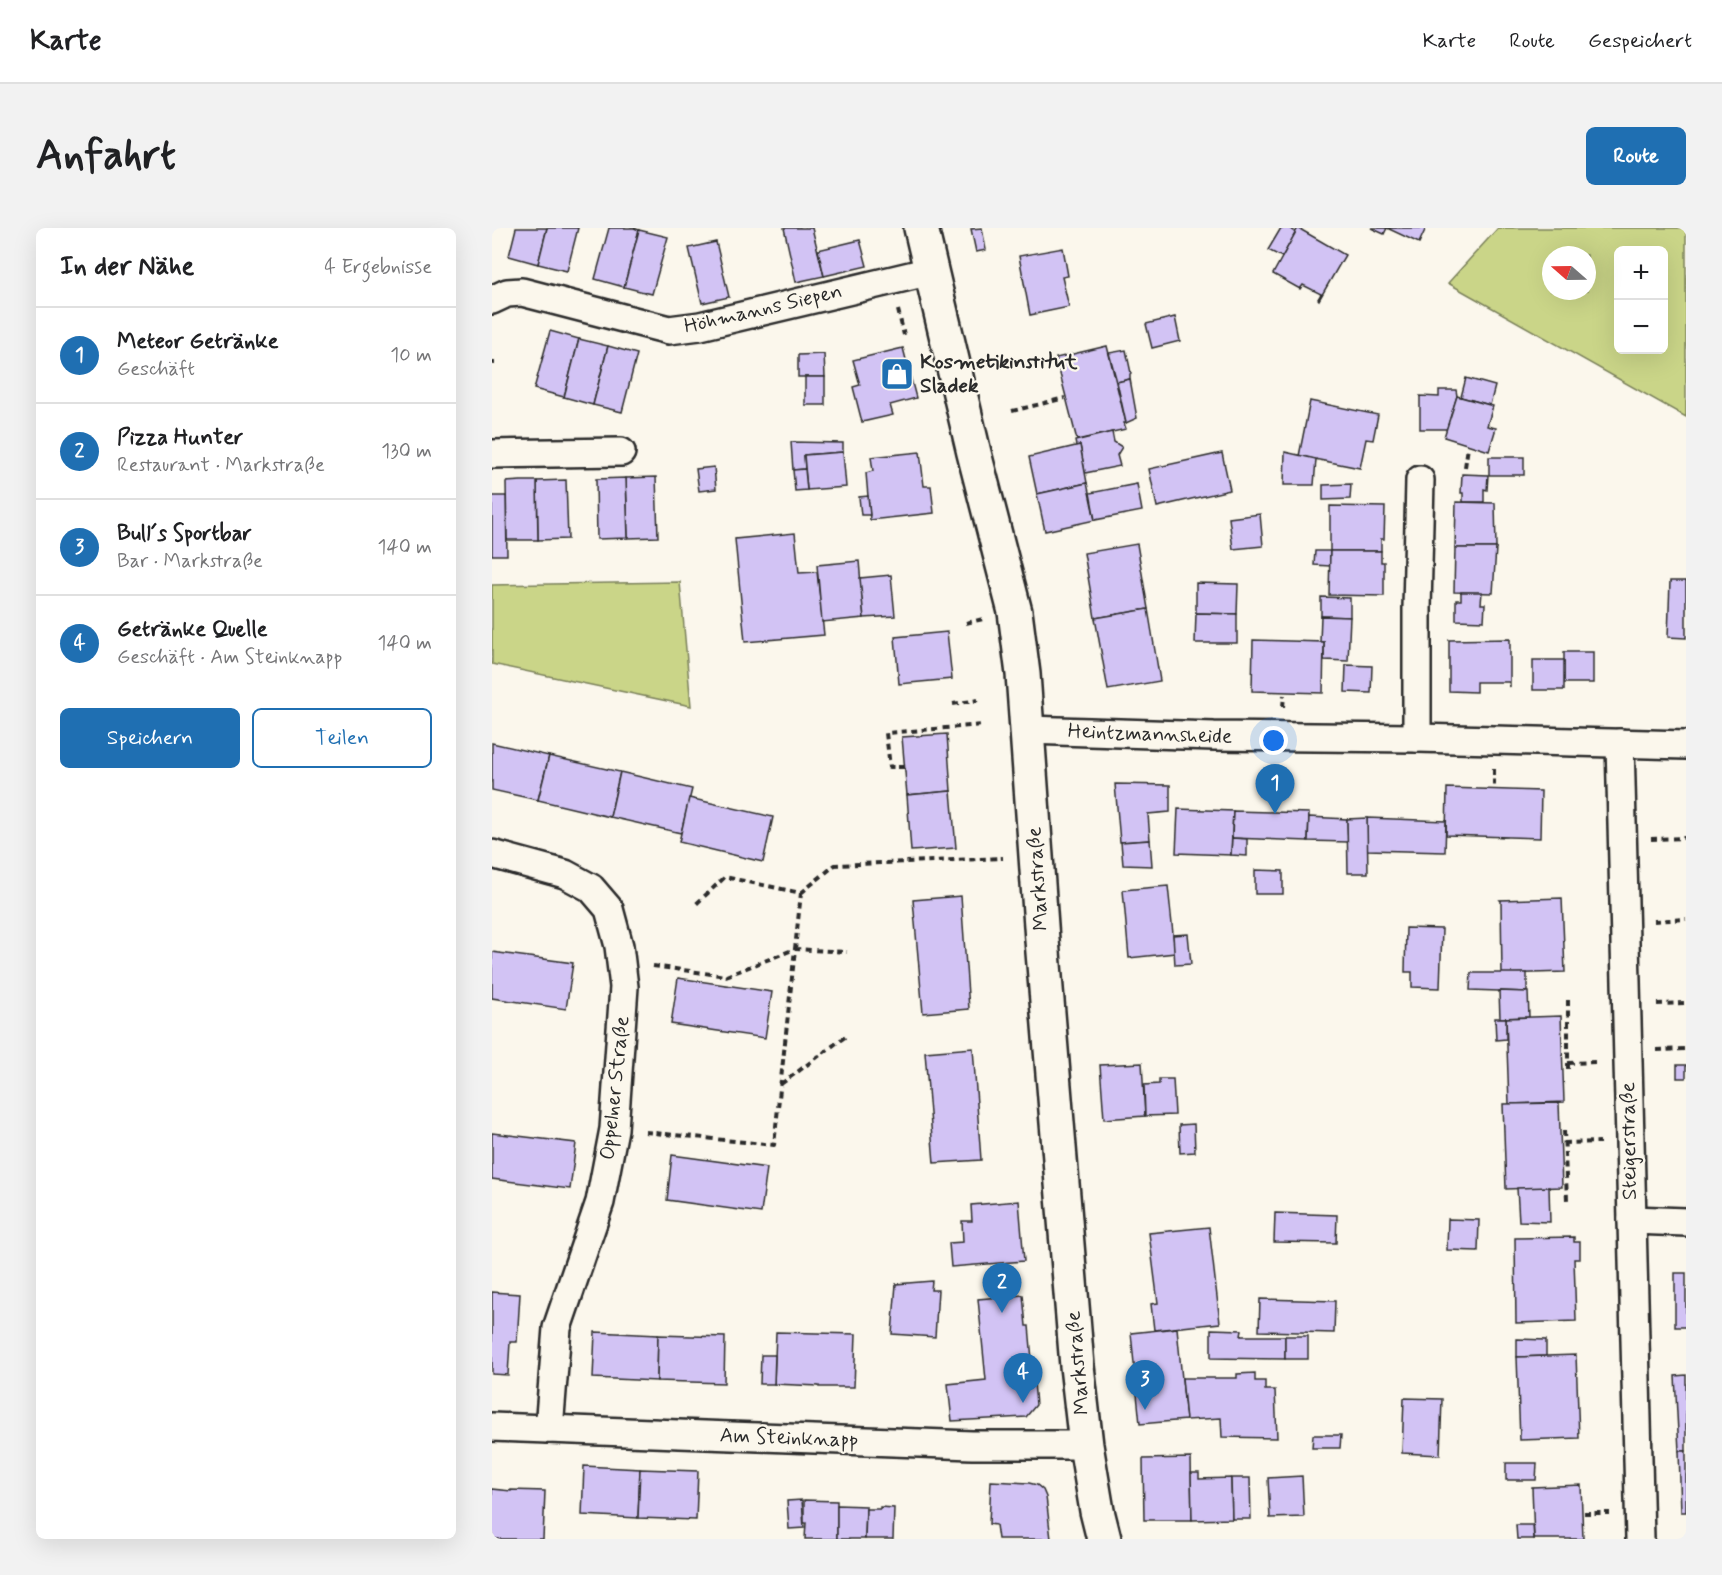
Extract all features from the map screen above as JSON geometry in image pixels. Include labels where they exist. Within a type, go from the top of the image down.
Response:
[{"type":"main road","name":"Markstraße","points":[[921,228],[974,453],[1015,612],[1023,674],[1041,929],[1077,1366],[1086,1445],[1104,1539]]},
{"type":"street","name":"Höhmanns Siepen","points":[[492,300],[507,293],[522,292],[669,330],[700,326],[931,271]]},
{"type":"street","points":[[492,454],[621,452]]},
{"type":"street","points":[[1417,738],[1420,480]]},
{"type":"street","name":"Heintzmannsheide","points":[[1027,730],[1686,745]]},
{"type":"street","name":"Steigerstraße","points":[[1620,743],[1640,1539]]},
{"type":"street","name":"Oppelner Straße","points":[[492,854],[565,873],[591,888],[609,909],[619,946],[624,987],[614,1129],[600,1202],[557,1328],[549,1429]]},
{"type":"street","points":[[1632,1220],[1686,1222]]},
{"type":"street","name":"Am Steinknapp","points":[[492,1427],[972,1445],[1086,1445]]},
{"type":"path","points":[[1012,411],[1065,398]]},
{"type":"path","points":[[1465,467],[1468,447]]},
{"type":"path","points":[[1283,708],[1284,695]]},
{"type":"path","points":[[953,704],[978,700]]},
{"type":"path","points":[[904,766],[890,768],[886,733],[982,725]]},
{"type":"path","points":[[614,1129],[774,1145],[801,893],[835,865],[994,859]]},
{"type":"path","points":[[695,905],[725,877],[801,893]]},
{"type":"path","points":[[621,962],[726,976],[795,949],[848,952]]},
{"type":"path","points":[[1568,1000],[1568,1070]]},
{"type":"path","points":[[780,1084],[846,1036]]},
{"type":"path","points":[[1564,1131],[1567,1200]]},
{"type":"green space","points":[[1498,228],[1686,228],[1686,417],[1448,283]]},
{"type":"green space","points":[[680,582],[691,706],[492,664],[492,585]]},
{"type":"building","points":[[516,228],[547,228],[538,264],[509,256]]},
{"type":"building","points":[[547,228],[578,228],[567,271],[538,264]]},
{"type":"building","points":[[609,228],[639,230],[624,287],[595,279]]},
{"type":"building","points":[[784,228],[812,228],[824,276],[796,282]]},
{"type":"building","points":[[982,228],[986,250],[976,252],[971,229]]},
{"type":"building","points":[[1281,228],[1289,228],[1296,232],[1282,257],[1268,250]]},
{"type":"building","points":[[1298,228],[1345,255],[1319,300],[1321,294],[1303,285],[1300,289],[1273,274]]},
{"type":"building","points":[[1371,228],[1387,228],[1384,234]]},
{"type":"building","points":[[1387,228],[1426,228],[1419,243]]},
{"type":"building","points":[[639,230],[668,237],[652,294],[624,287]]},
{"type":"building","points":[[860,240],[867,266],[824,276],[818,250]]},
{"type":"building","points":[[716,242],[729,297],[702,303],[689,248]]},
{"type":"building","points":[[1063,248],[1068,276],[1062,277],[1069,307],[1030,315],[1019,256]]},
{"type":"building","points":[[1175,317],[1180,341],[1152,348],[1146,324]]},
{"type":"building","points":[[550,331],[579,339],[564,397],[534,389]]},
{"type":"building","points":[[579,339],[608,346],[593,405],[564,397]]},
{"type":"building","points":[[608,346],[637,354],[622,412],[593,405]]},
{"type":"building","points":[[1107,346],[1126,429],[1077,440],[1056,358]]},
{"type":"building","points":[[903,348],[916,398],[890,405],[893,415],[862,422],[853,387],[860,385],[853,360]]},
{"type":"building","points":[[1126,350],[1131,373],[1130,379],[1117,382],[1109,353]]},
{"type":"building","points":[[824,354],[825,377],[798,377],[798,355]]},
{"type":"building","points":[[805,377],[825,377],[825,405],[805,405]]},
{"type":"building","points":[[1466,378],[1495,386],[1490,405],[1461,397]]},
{"type":"building","points":[[1130,379],[1137,418],[1126,423],[1117,382]]},
{"type":"building","points":[[1439,390],[1456,390],[1457,396],[1447,429],[1420,429],[1420,396],[1439,397]]},
{"type":"building","points":[[1457,396],[1493,406],[1487,426],[1496,428],[1489,451],[1444,437]]},
{"type":"building","points":[[1310,401],[1378,415],[1373,440],[1366,439],[1360,468],[1299,456]]},
{"type":"building","points":[[1112,432],[1114,442],[1122,447],[1117,455],[1120,466],[1085,473],[1080,445],[1076,446],[1075,441]]},
{"type":"building","points":[[791,442],[843,443],[843,452],[804,455],[805,469],[793,470]]},
{"type":"building","points":[[1080,445],[1087,483],[1037,494],[1029,457]]},
{"type":"building","points":[[843,452],[846,487],[807,490],[804,455]]},
{"type":"building","points":[[920,452],[924,486],[931,486],[934,513],[870,520],[866,473],[873,471],[871,457]]},
{"type":"building","points":[[1285,452],[1316,459],[1314,485],[1284,485]]},
{"type":"building","points":[[1222,453],[1230,490],[1157,507],[1149,469]]},
{"type":"building","points":[[1489,457],[1524,457],[1524,475],[1489,475]]},
{"type":"building","points":[[714,467],[716,489],[699,491],[696,469]]},
{"type":"building","points":[[805,469],[807,490],[795,491],[793,470]]},
{"type":"building","points":[[1462,474],[1488,475],[1487,490],[1484,489],[1484,502],[1463,502]]},
{"type":"building","points":[[656,477],[658,537],[628,538],[626,478]]},
{"type":"building","points":[[626,478],[628,538],[597,539],[596,479]]},
{"type":"building","points":[[566,480],[568,539],[538,540],[537,481]]},
{"type":"building","points":[[537,481],[538,540],[507,540],[506,482]]},
{"type":"building","points":[[1087,483],[1095,520],[1045,531],[1037,494]]},
{"type":"building","points":[[1137,484],[1142,511],[1095,520],[1090,493]]},
{"type":"building","points":[[1351,484],[1350,499],[1323,500],[1323,485]]},
{"type":"building","points":[[492,496],[506,496],[507,555],[492,555]]},
{"type":"building","points":[[868,496],[870,515],[861,515],[859,497]]},
{"type":"building","points":[[1456,502],[1495,503],[1496,548],[1455,548]]},
{"type":"building","points":[[1330,506],[1385,507],[1384,539],[1381,539],[1381,551],[1330,551]]},
{"type":"building","points":[[1260,514],[1263,546],[1233,549],[1229,518]]},
{"type":"building","points":[[795,533],[799,573],[817,572],[824,635],[745,642],[735,539]]},
{"type":"building","points":[[1137,544],[1148,609],[1095,618],[1084,553]]},
{"type":"building","points":[[1455,548],[1496,548],[1493,593],[1454,592]]},
{"type":"building","points":[[1315,551],[1330,551],[1330,566],[1314,565]]},
{"type":"building","points":[[1330,551],[1381,551],[1381,562],[1384,562],[1384,596],[1329,595]]},
{"type":"building","points":[[859,561],[864,618],[822,622],[817,565]]},
{"type":"building","points":[[891,575],[895,616],[864,618],[860,578]]},
{"type":"building","points":[[1670,581],[1686,581],[1686,638],[1668,637]]},
{"type":"building","points":[[1196,583],[1238,584],[1237,614],[1196,613]]},
{"type":"building","points":[[1461,592],[1482,592],[1481,604],[1485,604],[1484,621],[1456,620],[1456,600],[1461,600]]},
{"type":"building","points":[[1321,597],[1350,598],[1350,617],[1321,616]]},
{"type":"building","points":[[1148,609],[1160,681],[1108,690],[1095,618]]},
{"type":"building","points":[[1196,613],[1237,614],[1237,643],[1195,643]]},
{"type":"building","points":[[1321,616],[1350,617],[1348,661],[1324,660],[1324,642],[1320,642]]},
{"type":"building","points":[[947,632],[952,679],[899,684],[895,637]]},
{"type":"building","points":[[1510,639],[1510,687],[1509,682],[1476,682],[1476,692],[1449,691],[1449,640]]},
{"type":"building","points":[[1253,640],[1324,642],[1323,693],[1252,691]]},
{"type":"building","points":[[1564,652],[1593,652],[1593,683],[1564,683]]},
{"type":"building","points":[[1533,660],[1564,660],[1564,690],[1533,690]]},
{"type":"building","points":[[1346,665],[1372,666],[1371,693],[1345,692]]},
{"type":"building","points":[[947,734],[951,791],[907,795],[902,737]]},
{"type":"building","points":[[492,743],[549,756],[538,800],[492,790]]},
{"type":"building","points":[[549,756],[620,772],[610,817],[538,800]]},
{"type":"building","points":[[620,772],[692,789],[681,833],[610,817]]},
{"type":"building","points":[[1115,784],[1170,785],[1170,812],[1148,814],[1150,840],[1120,842]]},
{"type":"building","points":[[1447,788],[1541,791],[1540,838],[1446,835]]},
{"type":"building","points":[[951,791],[956,848],[911,851],[907,795]]},
{"type":"building","points":[[689,798],[773,817],[763,862],[679,842]]},
{"type":"building","points":[[1178,809],[1233,811],[1231,855],[1176,853]]},
{"type":"building","points":[[1233,811],[1309,813],[1308,841],[1232,838]]},
{"type":"building","points":[[1309,817],[1347,819],[1348,842],[1308,841]]},
{"type":"building","points":[[1367,818],[1446,821],[1445,852],[1367,850]]},
{"type":"building","points":[[1367,818],[1368,873],[1348,873],[1347,819]]},
{"type":"building","points":[[1232,838],[1247,839],[1247,856],[1231,855]]},
{"type":"building","points":[[1150,840],[1152,866],[1123,865],[1121,842]]},
{"type":"building","points":[[1255,870],[1283,871],[1283,894],[1255,894]]},
{"type":"building","points":[[1168,886],[1175,953],[1129,958],[1123,890]]},
{"type":"building","points":[[961,896],[969,1009],[923,1013],[913,900]]},
{"type":"building","points":[[1562,898],[1565,972],[1502,974],[1500,900]]},
{"type":"building","points":[[1406,928],[1442,929],[1440,988],[1412,987],[1412,972],[1405,972]]},
{"type":"building","points":[[1188,934],[1191,964],[1175,965],[1173,935]]},
{"type":"building","points":[[492,952],[573,963],[566,1009],[492,998]]},
{"type":"building","points":[[1471,973],[1527,973],[1527,992],[1470,990]]},
{"type":"building","points":[[678,978],[772,992],[765,1038],[671,1024]]},
{"type":"building","points":[[1499,991],[1528,992],[1529,1017],[1500,1018]]},
{"type":"building","points":[[1561,1016],[1564,1102],[1509,1104],[1506,1018]]},
{"type":"building","points":[[1495,1018],[1506,1018],[1506,1039],[1496,1040]]},
{"type":"building","points":[[973,1048],[981,1160],[934,1163],[925,1052]]},
{"type":"building","points":[[1142,1063],[1145,1116],[1104,1119],[1100,1065]]},
{"type":"building","points":[[1677,1065],[1686,1065],[1686,1078],[1677,1078]]},
{"type":"building","points":[[1159,1079],[1173,1079],[1175,1115],[1145,1116],[1144,1085],[1159,1084]]},
{"type":"building","points":[[1559,1103],[1562,1187],[1506,1189],[1503,1104]]},
{"type":"building","points":[[1194,1124],[1195,1152],[1180,1153],[1179,1125]]},
{"type":"building","points":[[492,1133],[576,1143],[570,1189],[492,1179]]},
{"type":"building","points":[[672,1155],[767,1168],[761,1213],[667,1200]]},
{"type":"building","points":[[1549,1187],[1550,1222],[1519,1221],[1517,1188]]},
{"type":"building","points":[[1019,1201],[1024,1261],[951,1267],[949,1243],[963,1242],[962,1221],[972,1221],[971,1205]]},
{"type":"building","points":[[1275,1213],[1337,1215],[1336,1243],[1274,1242]]},
{"type":"building","points":[[1448,1219],[1479,1220],[1478,1251],[1447,1250]]},
{"type":"building","points":[[1209,1227],[1220,1323],[1154,1330],[1151,1304],[1158,1303],[1149,1233]]},
{"type":"building","points":[[1574,1237],[1574,1242],[1580,1242],[1580,1259],[1574,1259],[1576,1321],[1516,1323],[1515,1238]]},
{"type":"building","points":[[1675,1273],[1686,1273],[1686,1327],[1675,1327]]},
{"type":"building","points":[[932,1281],[931,1290],[938,1290],[935,1337],[892,1334],[896,1284]]},
{"type":"building","points":[[492,1292],[520,1294],[517,1342],[510,1342],[508,1375],[492,1374]]},
{"type":"building","points":[[1023,1295],[1026,1326],[1029,1326],[1036,1405],[1026,1417],[952,1421],[948,1384],[986,1380],[978,1299]]},
{"type":"building","points":[[1260,1299],[1335,1301],[1334,1333],[1259,1331]]},
{"type":"building","points":[[1177,1328],[1186,1420],[1140,1424],[1131,1333]]},
{"type":"building","points":[[1211,1329],[1242,1330],[1241,1336],[1285,1336],[1285,1359],[1211,1358]]},
{"type":"building","points":[[595,1332],[658,1335],[657,1381],[593,1378]]},
{"type":"building","points":[[776,1332],[856,1334],[854,1387],[774,1384]]},
{"type":"building","points":[[658,1335],[725,1337],[724,1383],[657,1381]]},
{"type":"building","points":[[1285,1336],[1308,1336],[1308,1359],[1285,1359]]},
{"type":"building","points":[[1517,1339],[1546,1340],[1546,1356],[1517,1357]]},
{"type":"building","points":[[761,1355],[775,1355],[774,1384],[760,1384]]},
{"type":"building","points":[[1576,1355],[1579,1438],[1520,1440],[1517,1357]]},
{"type":"building","points":[[1255,1373],[1255,1381],[1265,1381],[1265,1390],[1275,1390],[1277,1438],[1222,1437],[1221,1418],[1186,1420],[1182,1378],[1237,1378],[1237,1374]]},
{"type":"building","points":[[1686,1375],[1686,1451],[1679,1451],[1675,1376]]},
{"type":"building","points":[[1404,1398],[1442,1399],[1440,1455],[1402,1453]]},
{"type":"building","points":[[1313,1435],[1341,1435],[1340,1448],[1312,1448]]},
{"type":"building","points":[[1679,1451],[1686,1451],[1686,1512],[1681,1512]]},
{"type":"building","points":[[1191,1458],[1192,1520],[1144,1520],[1143,1459]]},
{"type":"building","points":[[1506,1463],[1537,1463],[1536,1480],[1506,1480]]},
{"type":"building","points":[[584,1466],[640,1469],[638,1518],[582,1515]]},
{"type":"building","points":[[640,1469],[698,1471],[696,1520],[638,1518]]},
{"type":"building","points":[[1191,1473],[1199,1473],[1199,1479],[1231,1478],[1232,1519],[1192,1520]]},
{"type":"building","points":[[1302,1476],[1304,1517],[1270,1518],[1268,1478]]},
{"type":"building","points":[[1231,1478],[1250,1478],[1251,1519],[1232,1519]]},
{"type":"building","points":[[991,1481],[1029,1483],[1043,1490],[1046,1497],[1051,1539],[998,1539],[996,1525],[989,1524]]},
{"type":"building","points":[[1581,1485],[1583,1539],[1534,1539],[1532,1487]]},
{"type":"building","points":[[492,1489],[545,1491],[543,1539],[492,1539]]},
{"type":"building","points":[[802,1500],[804,1528],[789,1529],[787,1501]]},
{"type":"building","points":[[804,1500],[837,1501],[837,1539],[805,1539]]},
{"type":"building","points":[[837,1505],[866,1506],[865,1539],[837,1539]]},
{"type":"building","points":[[880,1507],[894,1508],[893,1539],[865,1539],[866,1509],[880,1509]]},
{"type":"building","points":[[1516,1525],[1533,1525],[1534,1539],[1517,1539]]},
{"type":"place","name":"Kosmetikinstitut Sladek","points":[[897,374]]},
{"type":"place","name":"Meteor Getränke","points":[[1275,814]]},
{"type":"place","name":"Pizza Hunter","points":[[1002,1313]]},
{"type":"place","name":"Getränke Quelle","points":[[1023,1403]]},
{"type":"place","name":"Bull´s Sportbar","points":[[1145,1410]]}]
